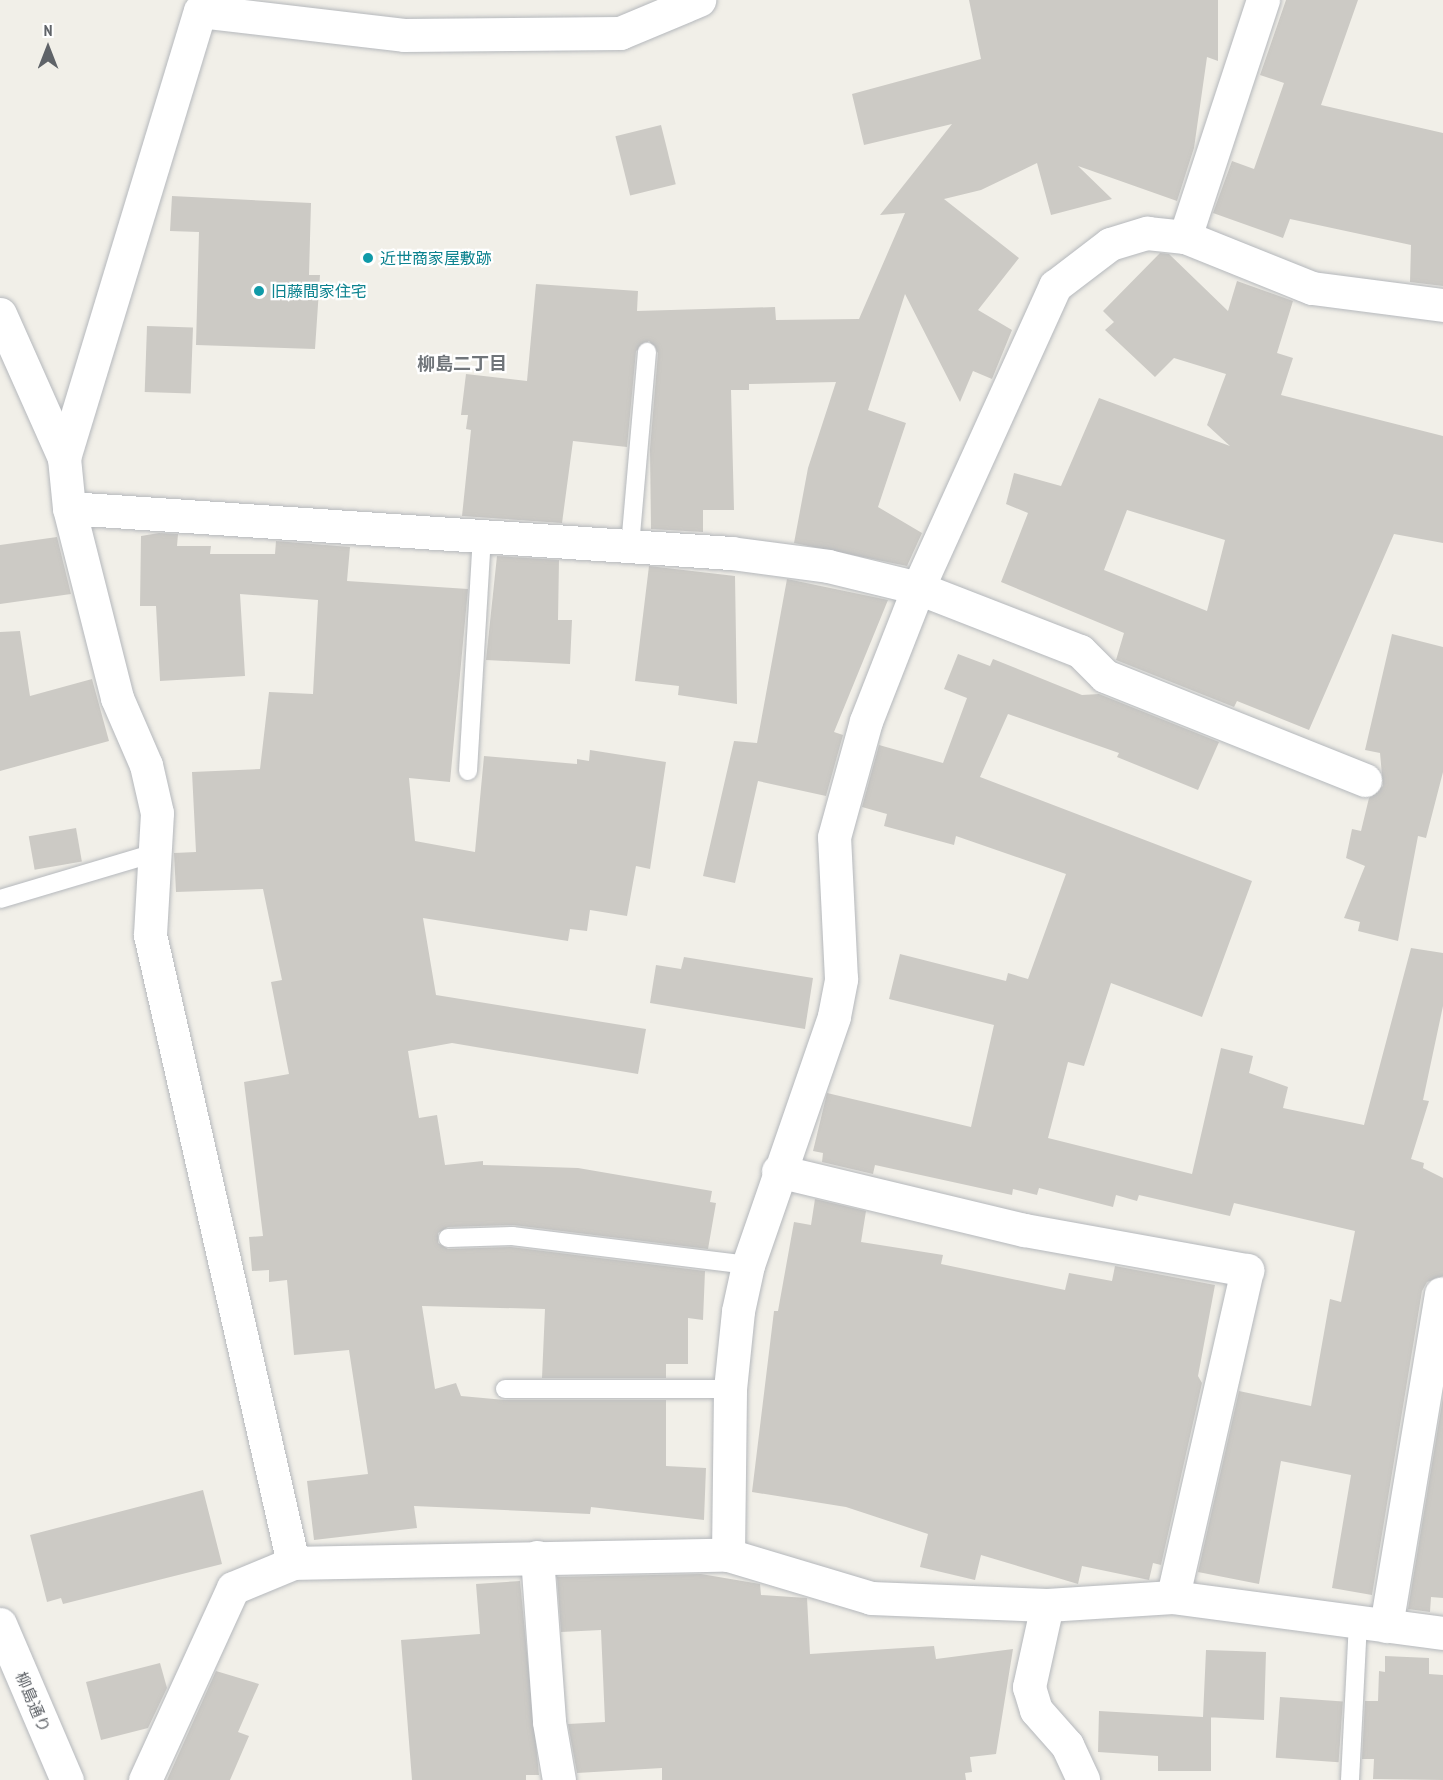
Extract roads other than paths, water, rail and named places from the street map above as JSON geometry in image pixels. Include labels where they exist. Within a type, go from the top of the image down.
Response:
[{"type":"street","points":[[64,458],[200,11],[404,35],[620,33],[699,0]]},
{"type":"street","points":[[1185,237],[1263,0]]},
{"type":"street","points":[[728,1555],[730,1389],[748,1265],[778,1171],[834,1016],[841,979],[834,837],[866,721],[918,588],[1055,286],[1110,244],[1147,233],[1185,237],[1312,288],[1443,305]]},
{"type":"street","points":[[0,314],[64,458],[69,508],[117,698],[146,765],[157,813],[152,854],[150,935],[293,1563]]},
{"type":"street","points":[[69,508],[482,538],[630,546],[828,566],[918,588],[1080,651],[1105,676],[1365,780]]},
{"type":"street","points":[[778,1171],[1024,1230],[1247,1270],[1173,1597]]},
{"type":"street","points":[[1372,1625],[1441,1294]]},
{"type":"street","points":[[145,1780],[233,1588],[293,1563],[728,1555],[871,1598],[1047,1605],[1173,1597],[1443,1633]]},
{"type":"street","points":[[537,1557],[549,1722],[560,1780]]},
{"type":"street","points":[[1047,1605],[1029,1686],[1036,1710],[1066,1745],[1083,1780]]},
{"type":"street","name":"柳島通り","points":[[0,1624],[67,1780]]},
{"type":"lane","points":[[630,546],[647,352]]},
{"type":"lane","points":[[468,771],[482,538]]},
{"type":"lane","points":[[0,899],[152,854]]},
{"type":"lane","points":[[448,1238],[512,1236],[748,1265]]},
{"type":"lane","points":[[505,1389],[730,1389]]},
{"type":"lane","points":[[1350,1780],[1372,1625]]},
{"type":"place","name":"近世商家屋敷跡","points":[[368,258]]},
{"type":"place","name":"旧藤間家住宅","points":[[259,291]]},
{"type":"district","name":"柳島二丁目","points":[[462,364]]}]
